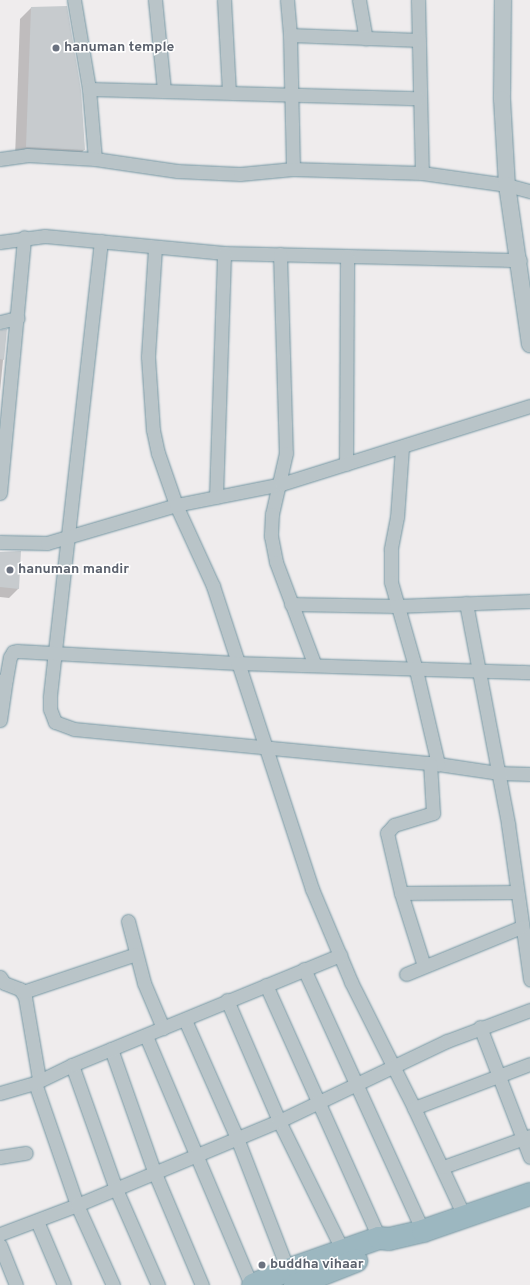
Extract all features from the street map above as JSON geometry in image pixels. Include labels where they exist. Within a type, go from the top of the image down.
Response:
[{"type":"highway","points":[[291,1277],[342,1251],[384,1238],[424,1231],[465,1218],[530,1194]]},
{"type":"highway","points":[[252,1285],[291,1277],[377,1253],[384,1238]]},
{"type":"street","points":[[74,0],[89,89],[94,159]]},
{"type":"street","points":[[155,0],[164,90]]},
{"type":"street","points":[[224,0],[229,92]]},
{"type":"street","points":[[287,0],[290,35],[290,95],[293,169]]},
{"type":"street","points":[[359,0],[366,38]]},
{"type":"street","points":[[418,0],[419,98],[422,173]]},
{"type":"street","points":[[503,0],[502,99],[507,185],[520,260],[530,344]]},
{"type":"street","points":[[290,35],[419,40]]},
{"type":"street","points":[[89,89],[419,98]]},
{"type":"street","points":[[0,159],[27,155],[94,159],[177,171],[240,174],[293,169],[422,173],[507,185],[530,191]]},
{"type":"street","points":[[0,242],[24,237],[45,236],[155,248],[224,253],[520,260]]},
{"type":"street","points":[[0,493],[4,405],[18,318],[24,237]]},
{"type":"street","points":[[101,241],[50,708],[55,722],[63,726],[434,763],[499,773],[530,774]]},
{"type":"street","points":[[155,248],[148,357],[150,399],[158,453],[176,504],[213,586],[312,890],[340,955],[443,1168],[465,1218]]},
{"type":"street","points":[[216,497],[224,253]]},
{"type":"street","points":[[280,254],[286,453],[272,514],[271,536],[276,562],[314,663]]},
{"type":"street","points":[[346,464],[347,256]]},
{"type":"street","points":[[0,322],[18,318]]},
{"type":"street","points":[[0,542],[47,543],[68,538],[176,504],[280,484],[402,448],[530,406]]},
{"type":"street","points":[[402,448],[391,565],[396,606],[416,670],[434,763],[433,813],[394,825],[387,833],[401,893],[424,966]]},
{"type":"street","points":[[291,604],[396,606],[530,601]]},
{"type":"street","points":[[466,603],[499,773],[530,979]]},
{"type":"street","points":[[0,720],[3,680],[12,652],[56,652],[237,663],[314,663],[416,670],[530,672]]},
{"type":"street","points":[[401,893],[517,892]]},
{"type":"street","points":[[128,921],[136,954],[163,1028]]},
{"type":"street","points":[[406,974],[521,927]]},
{"type":"street","points":[[0,978],[4,984],[23,992],[136,954]]},
{"type":"street","points":[[0,1093],[37,1081],[72,1064],[146,1036],[185,1020],[227,1000],[340,955]]},
{"type":"street","points":[[304,969],[424,1231]]},
{"type":"street","points":[[266,985],[317,1103],[384,1238]]},
{"type":"street","points":[[23,992],[37,1081],[77,1205],[112,1285]]},
{"type":"street","points":[[227,1000],[279,1120],[342,1251]]},
{"type":"street","points":[[0,1234],[77,1205],[154,1171],[195,1156],[357,1086],[393,1066],[480,1027],[530,1010]]},
{"type":"street","points":[[185,1020],[237,1138],[291,1277]]},
{"type":"street","points":[[480,1027],[526,1137],[530,1157]]},
{"type":"street","points":[[146,1036],[195,1156],[252,1285]]},
{"type":"street","points":[[111,1049],[154,1171],[202,1285]]},
{"type":"street","points":[[72,1064],[116,1189],[158,1285]]},
{"type":"street","points":[[414,1108],[530,1064]]},
{"type":"street","points":[[443,1168],[526,1137]]},
{"type":"street","points":[[0,1157],[26,1153]]},
{"type":"street","points":[[37,1221],[64,1285]]},
{"type":"street","points":[[0,1245],[16,1285]]},
{"type":"building","name":"hanuman temple","points":[[67,6],[81,90],[85,150],[26,147],[31,7]]},
{"type":"building","points":[[7,329],[4,360],[0,359],[0,330]]},
{"type":"building","name":"hanuman mandir","points":[[21,551],[19,589],[0,587],[0,552]]},
{"type":"place","name":"hanuman temple","points":[[56,48]]},
{"type":"place","name":"hanuman mandir","points":[[10,570]]},
{"type":"place","name":"buddha vihaar","points":[[262,1265]]}]
